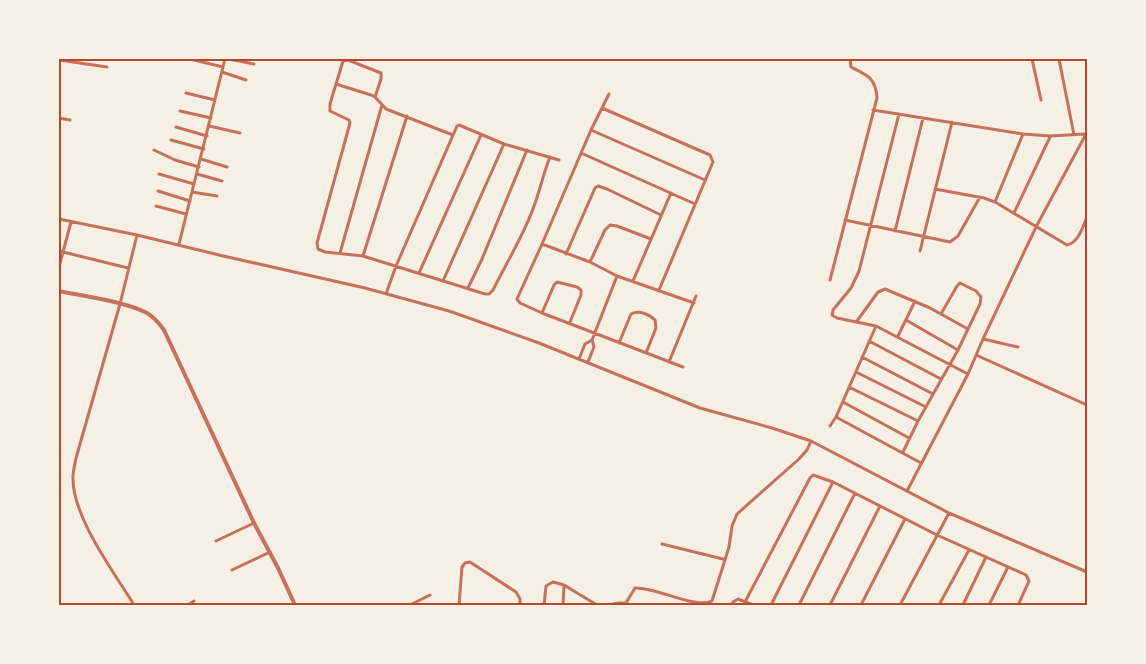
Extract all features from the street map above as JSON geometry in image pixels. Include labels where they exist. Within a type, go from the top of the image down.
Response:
[{"type":"street","points":[[190,59],[223,67]]},
{"type":"street","points":[[179,244],[225,59]]},
{"type":"street","points":[[230,59],[254,64]]},
{"type":"street","points":[[830,280],[877,98],[875,84],[865,73],[851,67],[850,59]]},
{"type":"street","points":[[1032,59],[1041,100]]},
{"type":"street","points":[[1059,59],[1074,135]]},
{"type":"street","points":[[59,60],[107,68]]},
{"type":"street","points":[[375,97],[382,79],[381,73],[348,60],[343,61],[332,94],[330,111],[349,120],[350,126],[317,242],[318,248],[322,250],[363,256],[384,264],[489,294],[493,290],[531,210],[550,157]]},
{"type":"street","points":[[222,72],[246,80]]},
{"type":"street","points":[[336,84],[375,97],[386,109],[453,135]]},
{"type":"street","points":[[186,93],[215,100]]},
{"type":"street","points":[[609,94],[581,152],[517,299],[520,303],[542,313],[570,322],[594,334],[683,367]]},
{"type":"street","points":[[340,253],[382,105]]},
{"type":"street","points":[[602,108],[710,155],[713,162],[659,290]]},
{"type":"street","points":[[180,110],[210,118]]},
{"type":"street","points":[[873,110],[1023,134],[1050,136],[1087,134]]},
{"type":"street","points":[[899,114],[857,278],[832,315],[837,318],[876,326],[968,374]]},
{"type":"street","points":[[363,256],[407,116]]},
{"type":"street","points":[[59,118],[70,120]]},
{"type":"street","points":[[895,231],[923,118]]},
{"type":"street","points":[[920,251],[952,122]]},
{"type":"street","points":[[386,294],[396,266],[455,128],[459,125],[504,144],[559,160]]},
{"type":"street","points":[[209,126],[240,133]]},
{"type":"street","points":[[176,127],[206,136]]},
{"type":"street","points":[[591,130],[705,180]]},
{"type":"street","points":[[995,202],[1023,134]]},
{"type":"street","points":[[907,492],[968,374],[1036,227],[1087,134]]},
{"type":"street","points":[[420,273],[481,135]]},
{"type":"street","points":[[1014,213],[1050,136]]},
{"type":"street","points":[[171,140],[204,149]]},
{"type":"street","points":[[443,281],[504,144]]},
{"type":"street","points":[[154,150],[175,160],[199,167]]},
{"type":"street","points":[[468,288],[527,150]]},
{"type":"street","points":[[581,152],[695,204]]},
{"type":"street","points":[[201,159],[227,167]]},
{"type":"street","points":[[159,174],[194,184]]},
{"type":"street","points":[[197,174],[222,181]]},
{"type":"street","points":[[566,254],[595,188],[598,186],[660,215]]},
{"type":"street","points":[[935,189],[980,197],[995,202],[1064,244],[1070,245],[1076,240],[1087,217]]},
{"type":"street","points":[[158,191],[190,201]]},
{"type":"street","points":[[192,192],[217,196]]},
{"type":"street","points":[[633,281],[671,193]]},
{"type":"street","points":[[845,220],[923,237],[953,241],[958,236],[980,197]]},
{"type":"street","points":[[156,206],[186,214]]},
{"type":"street","points":[[59,219],[179,244],[449,311],[588,362],[700,408],[777,429],[811,441],[949,513],[1087,572]]},
{"type":"street","points":[[59,268],[60,252],[71,222]]},
{"type":"street","points":[[590,262],[605,230],[610,225],[651,239]]},
{"type":"street","points":[[134,605],[83,520],[77,502],[73,479],[76,458],[120,304],[137,235]]},
{"type":"street","points":[[542,244],[590,262],[617,276],[694,303]]},
{"type":"street","points":[[60,252],[128,268]]},
{"type":"street","points":[[588,362],[594,347],[592,340],[594,334],[617,276]]},
{"type":"street","points":[[542,313],[557,282],[577,287],[581,290],[582,295],[570,322]]},
{"type":"street","points":[[903,452],[918,421],[958,350],[980,304],[981,297],[976,291],[960,283],[940,314]]},
{"type":"street","points":[[857,321],[882,289],[915,301],[968,329]]},
{"type":"street","points":[[59,291],[120,304],[146,312],[164,330],[294,605]]},
{"type":"street","points":[[669,362],[696,296]]},
{"type":"street","points":[[898,336],[915,301]]},
{"type":"street","points":[[618,343],[631,314],[641,313],[652,318],[656,324],[646,353]]},
{"type":"street","points":[[906,320],[958,350]]},
{"type":"street","points":[[830,426],[843,402],[876,326]]},
{"type":"street","points":[[983,339],[1018,346]]},
{"type":"street","points":[[579,359],[585,344],[592,340]]},
{"type":"street","points":[[869,341],[941,379]]},
{"type":"street","points":[[976,354],[1087,405]]},
{"type":"street","points":[[862,357],[933,394]]},
{"type":"street","points":[[856,372],[926,407]]},
{"type":"street","points":[[849,387],[918,421]]},
{"type":"street","points":[[843,402],[909,438]]},
{"type":"street","points":[[836,417],[921,463]]},
{"type":"street","points":[[609,605],[626,603],[635,588],[646,588],[654,592],[698,603],[712,601],[737,514],[799,459],[807,450],[811,441]]},
{"type":"street","points":[[745,602],[813,475],[833,482],[986,558],[1026,574],[1029,581],[1018,605]]},
{"type":"street","points":[[771,605],[833,482]]},
{"type":"street","points":[[799,605],[855,493]]},
{"type":"street","points":[[830,605],[880,506]]},
{"type":"street","points":[[900,605],[949,513]]},
{"type":"street","points":[[861,605],[905,519]]},
{"type":"street","points":[[216,540],[254,522]]},
{"type":"street","points":[[662,544],[724,559]]},
{"type":"street","points":[[939,605],[969,550]]},
{"type":"street","points":[[232,570],[270,552]]},
{"type":"street","points":[[963,605],[986,558]]},
{"type":"street","points":[[459,605],[460,574],[465,563],[470,562],[516,592],[520,599],[520,605]]},
{"type":"street","points":[[989,605],[1008,567]]},
{"type":"street","points":[[544,605],[546,586],[553,582],[564,585],[595,605]]},
{"type":"street","points":[[563,605],[564,585]]},
{"type":"street","points":[[410,605],[430,594]]},
{"type":"street","points":[[731,605],[735,600],[753,605]]},
{"type":"street","points":[[188,605],[194,601]]}]
